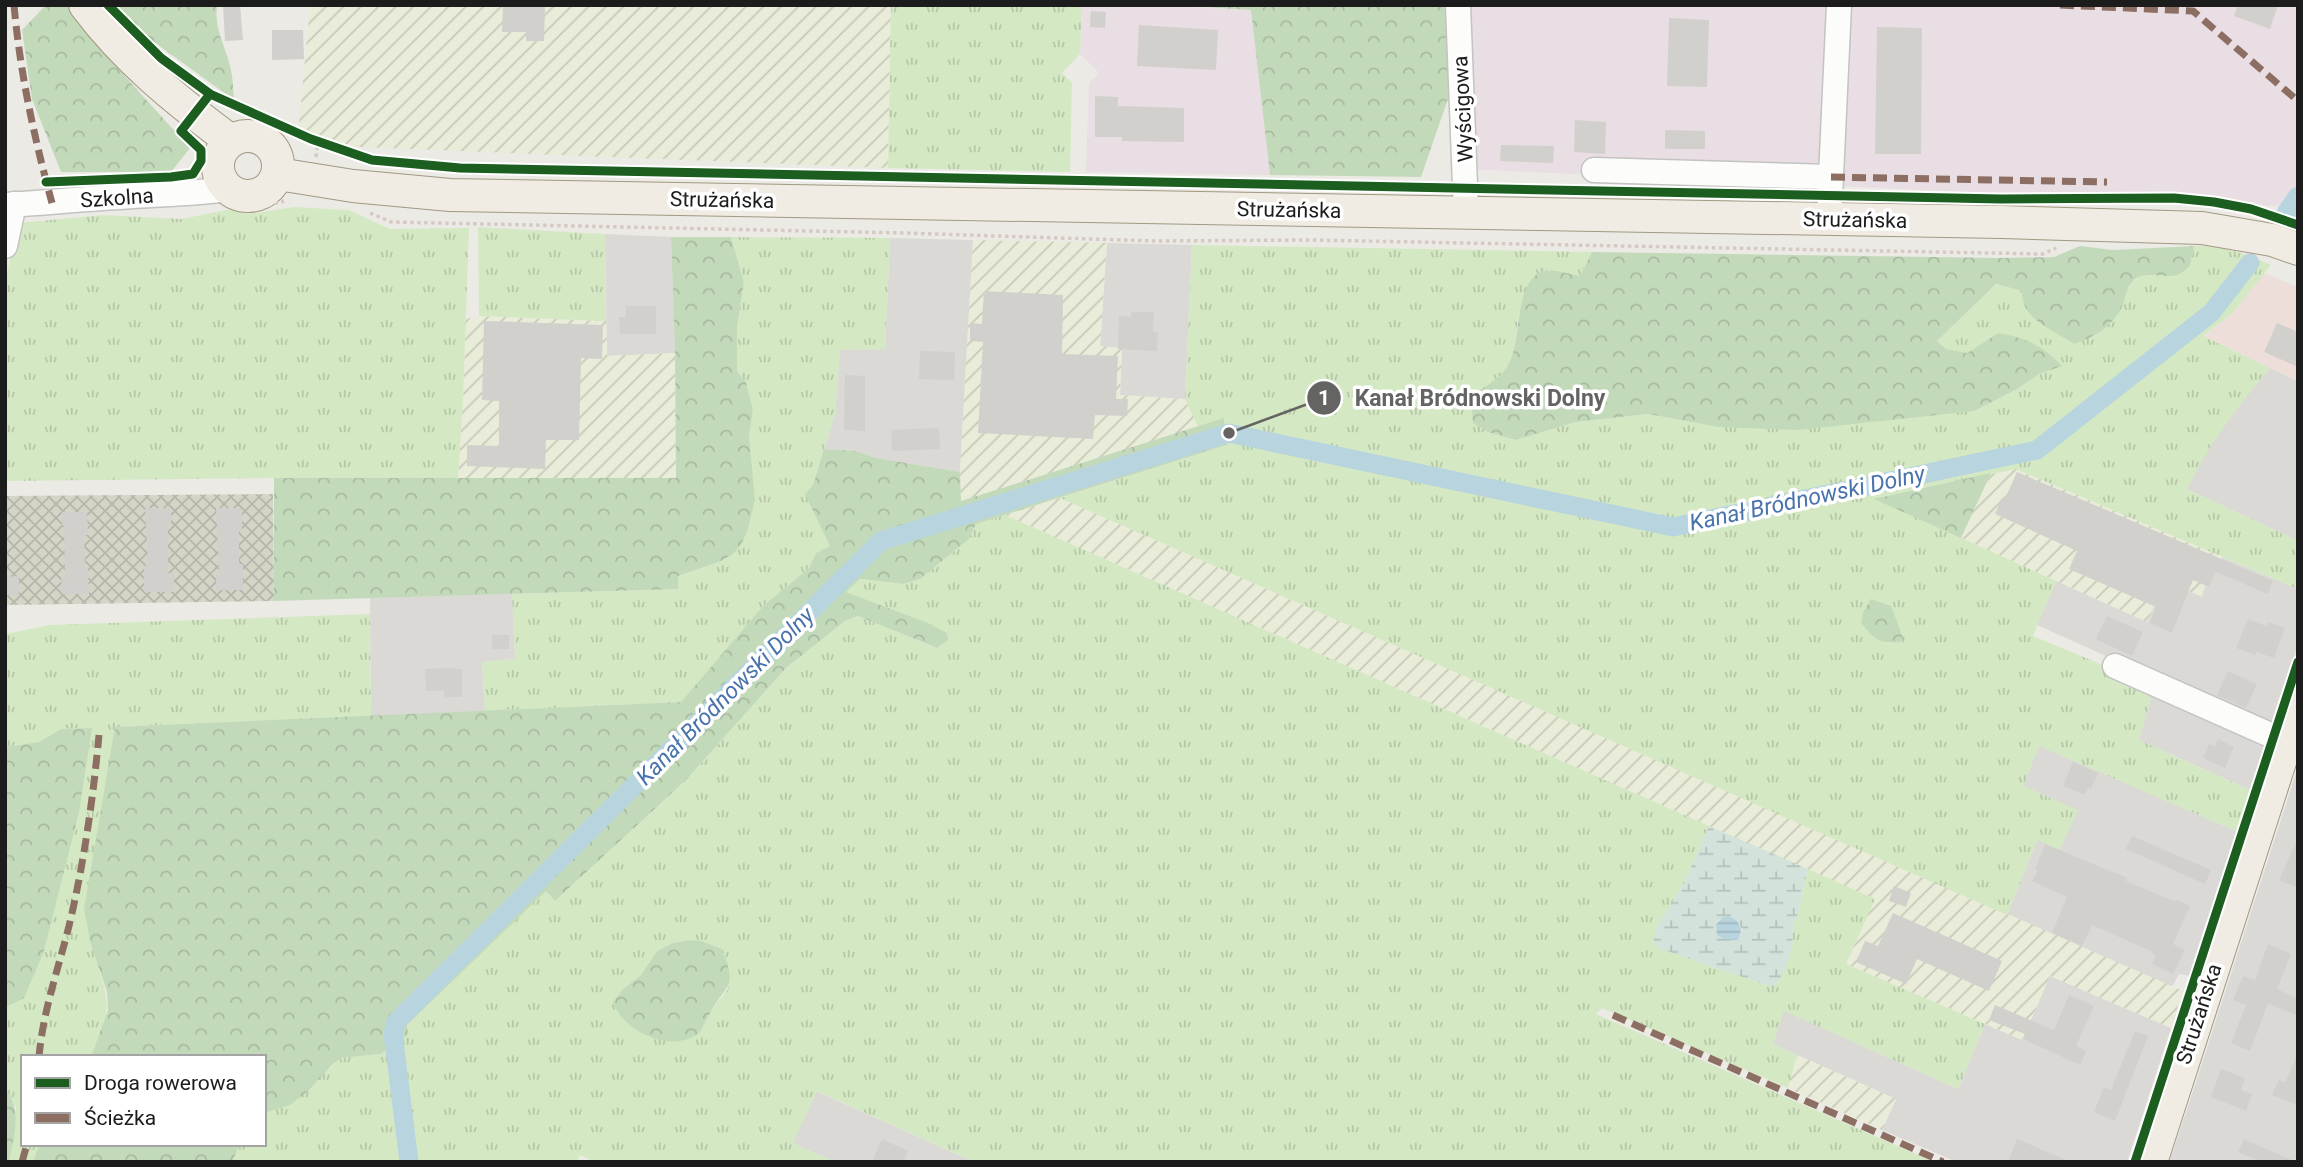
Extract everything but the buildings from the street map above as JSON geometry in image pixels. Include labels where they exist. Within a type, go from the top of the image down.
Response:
[{"type":"main road","points":[[85,5],[103,30],[152,79],[231,141]]},
{"type":"main road","points":[[246,136],[257,137],[268,143],[278,158],[284,187],[249,197],[236,194],[230,196],[218,169],[224,148],[231,141],[246,136]]},
{"type":"main road","name":"Strużańska","points":[[284,187],[353,186],[450,195],[1466,212],[2202,228],[2272,240],[2298,249]]},
{"type":"main road","name":"Strużańska","points":[[2151,1162],[2298,706]]},
{"type":"street","name":"Wyścigowa","points":[[1458,5],[1466,212]]},
{"type":"street","points":[[1829,219],[1839,5]]},
{"type":"street","points":[[1594,170],[1831,177]]},
{"type":"street","name":"Szkolna","points":[[10,204],[121,197],[230,196]]},
{"type":"street","points":[[5,247],[10,204]]},
{"type":"street","points":[[2115,666],[2286,742]]},
{"type":"path","points":[[311,139],[329,145]]},
{"type":"path","points":[[230,196],[251,208],[284,187]]},
{"type":"path","points":[[370,213],[391,222],[890,232],[1154,242],[1324,241],[2043,254],[2066,244]]},
{"type":"shaded area","points":[[1082,5],[1251,10],[1270,175],[1086,172],[1089,83],[1099,73],[1080,54]]},
{"type":"shaded area","points":[[1464,5],[2064,5],[2138,8],[2138,5],[2298,5],[2298,213],[2278,206],[1466,169]]},
{"type":"shaded area","points":[[605,234],[671,237],[675,353],[607,356]]},
{"type":"shaded area","points":[[890,238],[973,240],[960,472],[876,458],[856,451],[824,449],[835,414],[840,350],[885,349]]},
{"type":"shaded area","points":[[1107,243],[1192,245],[1185,399],[1120,395],[1122,349],[1100,347]]},
{"type":"shaded area","points":[[2263,273],[2298,287],[2298,381],[2203,337],[2232,314]]},
{"type":"shaded area","points":[[2270,368],[2298,381],[2298,541],[2187,489],[2200,462],[2232,413]]},
{"type":"shaded area","points":[[273,494],[274,601],[5,605],[5,496]]},
{"type":"shaded area","points":[[2222,557],[2298,589],[2298,645],[2269,729],[2037,625],[2056,581],[2147,622],[2154,606],[2189,591],[2209,587]]},
{"type":"shaded area","points":[[512,594],[515,659],[482,662],[485,711],[371,716],[370,598]]},
{"type":"shaded area","points":[[2154,688],[2267,738],[2250,790],[2139,740]]},
{"type":"shaded area","points":[[2039,745],[2238,832],[2191,976],[2179,974],[2172,987],[2007,915],[2037,840],[2077,811],[2023,786]]},
{"type":"shaded area","points":[[2298,767],[2298,1162],[2169,1162],[2186,1113]]},
{"type":"shaded area","points":[[2050,976],[2171,1028],[2127,1162],[1957,1162],[1882,1130],[1896,1099],[1773,1044],[1783,1010],[1958,1089],[1985,1024],[2022,1040]]},
{"type":"shaded area","points":[[816,1091],[974,1162],[835,1162],[792,1143]]},
{"type":"green space","points":[[46,5],[71,5],[113,63],[190,148],[171,172],[61,172],[32,99],[22,30]]},
{"type":"green space","points":[[115,5],[217,5],[217,22],[231,70],[234,100],[143,34]]},
{"type":"green space","points":[[310,5],[891,5],[888,168],[335,146],[298,135]]},
{"type":"green space","points":[[891,5],[1082,5],[1080,54],[1062,73],[1072,83],[1070,172],[888,168]]},
{"type":"green space","points":[[1170,5],[1446,5],[1449,96],[1421,177],[1270,175],[1251,10]]},
{"type":"green space","points":[[294,207],[349,210],[390,229],[469,228],[458,478],[5,481],[5,282],[18,223],[104,215],[181,219],[232,209],[249,214]]},
{"type":"green space","points":[[478,227],[605,234],[606,321],[479,316]]},
{"type":"green space","points":[[671,237],[731,237],[744,282],[737,327],[737,371],[746,382],[753,410],[749,437],[755,500],[748,529],[733,554],[719,562],[678,576],[678,589],[274,601],[274,478],[676,478]]},
{"type":"green space","points":[[731,237],[890,238],[885,349],[840,350],[835,414],[813,485],[831,546],[816,553],[809,568],[763,606],[682,702],[485,711],[482,662],[515,659],[512,594],[678,589],[678,576],[719,562],[749,451],[753,410],[746,382],[737,371],[737,327],[744,282]]},
{"type":"green space","points":[[973,240],[1107,243],[1100,346],[1122,348],[1120,395],[1185,399],[1198,427],[961,501],[960,472]]},
{"type":"green space","points":[[1192,245],[1592,252],[1580,276],[1547,270],[1532,288],[1521,307],[1508,366],[1478,393],[1474,400],[1474,423],[1516,440],[1576,422],[1648,414],[1718,427],[2017,389],[2039,374],[1998,333],[1967,353],[1946,349],[1937,341],[1996,284],[2022,291],[2063,337],[2074,344],[2121,308],[2133,281],[2142,275],[2163,276],[2190,266],[2194,246],[2234,251],[2271,265],[2232,314],[2203,336],[2270,368],[2225,426],[2187,489],[2298,541],[2298,589],[2016,469],[1876,499],[2056,581],[2033,636],[2110,668],[2152,695],[2139,740],[2250,790],[2238,832],[2039,746],[2023,786],[2078,810],[2060,850],[2037,840],[2007,915],[1060,498],[1227,445],[1224,419],[1198,427],[1185,399]]},
{"type":"green space","points":[[2080,246],[2113,250],[2194,246],[2190,266],[2182,273],[2149,275],[2134,280],[2127,290],[2121,309],[2112,321],[2088,339],[2074,344],[2033,317],[2023,301],[2022,291],[1996,284],[1937,341],[1946,349],[1967,353],[1998,333],[2008,335],[2041,348],[2062,366],[2039,374],[2017,389],[1974,411],[1798,430],[1718,427],[1648,414],[1576,422],[1516,440],[1488,432],[1473,423],[1472,410],[1477,394],[1501,374],[1512,356],[1521,305],[1529,282],[1537,274],[1546,271],[1580,276],[1592,252],[2000,258],[2054,257]]},
{"type":"green space","points":[[479,316],[606,321],[607,356],[675,353],[676,484],[458,478],[466,319]]},
{"type":"green space","points":[[1224,418],[1227,445],[976,524],[969,539],[920,579],[904,584],[860,579],[846,592],[928,623],[947,633],[948,640],[937,648],[858,616],[845,621],[786,668],[686,780],[555,901],[546,891],[407,1025],[408,1035],[381,1054],[341,1058],[290,1105],[266,1112],[266,1055],[92,1055],[108,1010],[107,992],[90,941],[84,909],[115,727],[681,702],[763,606],[809,568],[816,553],[830,546],[805,494],[813,485],[824,449],[856,451],[876,458],[960,472],[961,501]]},
{"type":"green space","points":[[2016,469],[2222,557],[2209,587],[2205,586],[2202,597],[2189,591],[2183,604],[2167,612],[2154,606],[2147,622],[1961,538],[1991,473]]},
{"type":"green space","points":[[1991,473],[1961,538],[1874,499]]},
{"type":"green space","points":[[1060,498],[2183,991],[2171,1028],[2050,976],[2022,1040],[1846,964],[1874,899],[1005,515]]},
{"type":"green space","points":[[1005,515],[1709,826],[1683,885],[1658,925],[1653,943],[1661,949],[1769,986],[1777,984],[1792,947],[1793,925],[1808,869],[1875,899],[1846,964],[1985,1024],[1958,1089],[1784,1011],[1773,1044],[1797,1055],[1788,1088],[1602,1008],[1596,1014],[1934,1162],[974,1162],[817,1091],[793,1143],[835,1162],[595,1162],[580,1155],[577,1162],[232,1162],[239,1146],[266,1146],[266,1112],[319,1078],[341,1058],[381,1054],[408,1035],[407,1025],[546,890],[555,901],[686,780],[786,668],[845,621],[858,616],[936,648],[872,603],[846,592],[860,579],[904,584],[920,579],[969,539],[976,524]],"holes":[[[702,941],[722,949],[728,989],[710,1012],[703,1027],[623,989],[640,976],[657,951],[673,943]]]},
{"type":"green space","points":[[1871,599],[1891,606],[1904,640],[1884,642],[1870,634],[1861,623],[1863,612]]},
{"type":"green space","points":[[370,614],[371,716],[115,727],[99,970],[107,1005],[104,1023],[92,1055],[21,1055],[21,1146],[41,1146],[33,1162],[9,1162],[16,1108],[5,1087],[5,1009],[91,728],[61,729],[39,742],[5,747],[5,634],[50,625]]},
{"type":"green space","points":[[92,728],[79,812],[44,951],[24,998],[5,1009],[5,747],[39,742],[61,729]]},
{"type":"green space","points":[[1709,826],[1808,869],[1793,925],[1788,962],[1777,984],[1769,986],[1661,949],[1653,943],[1658,925],[1683,885]],"holes":[[[1739,923],[1741,935],[1717,935],[1716,925]]]},
{"type":"green space","points":[[702,941],[722,949],[729,972],[728,984],[702,1029],[695,1036],[672,1041],[647,1036],[626,1021],[613,1002],[623,989],[640,976],[657,951],[673,943]]},
{"type":"green space","points":[[1797,1055],[1896,1099],[1882,1130],[1788,1088]]},
{"type":"green space","points":[[5,1087],[14,1105],[16,1124],[9,1162],[5,1162]]},
{"type":"green space","points":[[239,1146],[232,1162],[33,1162],[38,1148]]},
{"type":"water","points":[[1729,916],[1740,926],[1741,933],[1737,940],[1726,940],[1717,935],[1716,925],[1723,917]]},
{"type":"waterway","name":"Kanał Bródnowski Dolny","points":[[2286,213],[2298,196]]},
{"type":"waterway","name":"Kanał Bródnowski Dolny","points":[[409,1162],[393,1034],[396,1022],[881,541],[1229,433],[1673,527],[2037,450],[2211,313],[2250,263]]},
{"type":"marked path","points":[[14,5],[28,105],[52,203]]},
{"type":"marked path","points":[[2060,5],[2193,11],[2298,101]]},
{"type":"marked path","points":[[1831,177],[2107,182]]},
{"type":"marked path","points":[[39,1055],[47,1007],[79,879],[99,735]]},
{"type":"marked path","points":[[1613,1015],[1943,1162]]},
{"type":"marked path","points":[[22,1162],[26,1146]]},
{"type":"cycle path","points":[[108,5],[161,58],[210,94],[311,139],[372,160],[460,168],[2001,199],[2174,198],[2251,209],[2298,225]]},
{"type":"cycle path","points":[[46,182],[193,174],[201,161],[201,150],[181,131],[210,94]]},
{"type":"cycle path","points":[[2135,1162],[2298,662]]},
{"type":"place","name":"Kanał Bródnowski Dolny","points":[[1229,433]]}]
